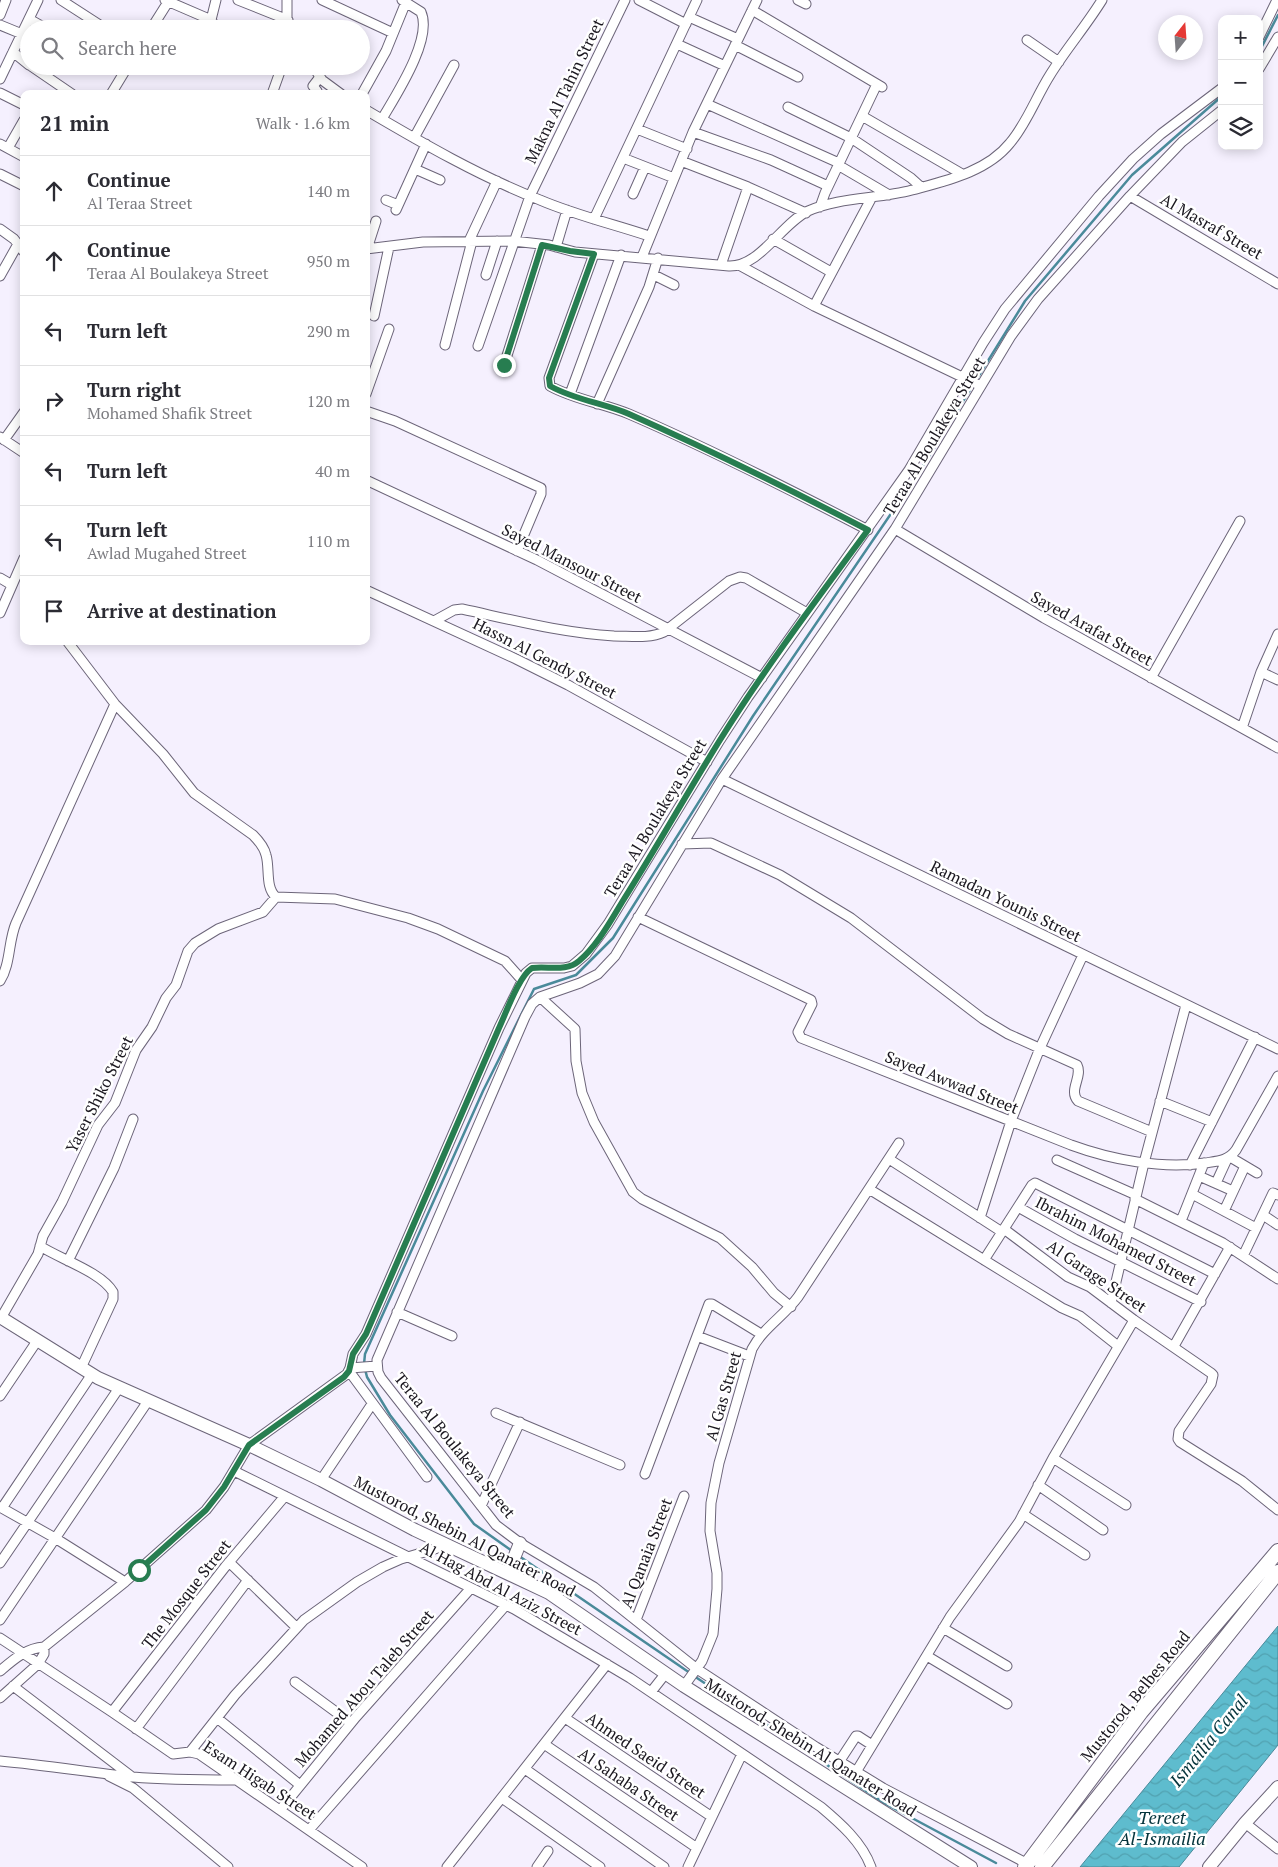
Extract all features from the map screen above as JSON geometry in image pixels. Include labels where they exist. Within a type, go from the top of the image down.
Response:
[{"type":"main road","name":"Mustorod, Shebin Al Qanater Road","points":[[1,1318],[86,1371],[119,1388],[247,1448],[321,1480],[415,1530],[448,1545],[510,1567],[684,1686],[971,1867]]},
{"type":"main road","points":[[510,1567],[519,1545]]},
{"type":"main road","name":"Mustorod, Belbes Road","points":[[1027,1865],[1141,1712],[1278,1551]]},
{"type":"main road","name":"Mustorod, Belbes Road","points":[[1042,1867],[1278,1572]]},
{"type":"main road","points":[[1209,1867],[1278,1787]]},
{"type":"street","points":[[0,15],[6,0]]},
{"type":"street","points":[[32,20],[29,18],[38,0]]},
{"type":"street","points":[[61,0],[92,20]]},
{"type":"street","points":[[156,20],[166,1],[211,20],[216,0]]},
{"type":"street","points":[[238,0],[279,20]]},
{"type":"street","points":[[287,0],[287,20]]},
{"type":"street","points":[[322,0],[365,20]]},
{"type":"street","name":"Makna Al Tahin Street","points":[[478,346],[530,196],[624,0]]},
{"type":"street","points":[[639,0],[737,42],[798,77]]},
{"type":"street","points":[[594,218],[697,0]]},
{"type":"street","points":[[642,256],[686,149],[756,0]]},
{"type":"street","points":[[370,249],[423,242],[497,240],[594,254],[642,256],[721,265],[739,265],[752,260],[792,221],[806,212],[820,207],[921,187],[962,174],[994,159],[1010,144],[1027,118],[1044,85],[1086,27],[1102,0]]},
{"type":"street","points":[[1263,29],[1277,0]]},
{"type":"street","points":[[364,90],[386,51],[404,1],[417,8],[423,17],[420,47],[382,120]]},
{"type":"street","points":[[752,10],[880,85],[851,138],[820,207]]},
{"type":"street","points":[[370,22],[393,33]]},
{"type":"street","points":[[0,25],[20,33]]},
{"type":"street","points":[[0,78],[20,38]]},
{"type":"street","points":[[1263,62],[1278,38]]},
{"type":"street","points":[[1027,40],[1059,62]]},
{"type":"street","points":[[677,44],[725,66]]},
{"type":"street","points":[[0,55],[11,55],[20,60]]},
{"type":"street","points":[[414,138],[454,65]]},
{"type":"street","points":[[44,75],[66,90]]},
{"type":"street","points":[[115,90],[123,75]]},
{"type":"street","points":[[273,90],[279,75]]},
{"type":"street","points":[[316,90],[312,86],[320,77],[336,90]]},
{"type":"street","name":"Teraa Al Boulakeya Street","points":[[522,980],[532,968],[568,967],[577,963],[586,954],[629,891],[707,762],[762,678],[909,470],[1005,309],[1105,189],[1133,159],[1218,91]]},
{"type":"street","points":[[0,93],[20,103]]},
{"type":"street","points":[[707,104],[839,164],[889,194]]},
{"type":"street","points":[[788,107],[851,138],[911,178],[921,187]]},
{"type":"street","points":[[370,112],[414,138],[530,196],[649,236]]},
{"type":"street","name":"Teraa Al Boulakeya Street","points":[[1027,1865],[883,1788],[839,1762],[697,1669],[580,1577],[519,1545],[496,1525],[381,1378],[374,1366],[532,1004],[540,997],[580,983],[598,974],[615,956],[722,779],[895,529],[1011,336],[1038,299],[1130,196],[1182,142],[1218,113]]},
{"type":"street","points":[[862,116],[962,174]]},
{"type":"street","points":[[20,125],[4,146],[20,155]]},
{"type":"street","points":[[637,128],[686,149]]},
{"type":"street","points":[[694,132],[770,160],[828,186]]},
{"type":"street","points":[[386,200],[397,208],[426,144]]},
{"type":"street","points":[[623,158],[674,178]]},
{"type":"street","points":[[681,161],[806,212]]},
{"type":"street","points":[[633,194],[645,167]]},
{"type":"street","points":[[415,169],[440,180]]},
{"type":"street","points":[[1,177],[20,184]]},
{"type":"street","points":[[445,345],[470,241],[497,181]]},
{"type":"street","points":[[721,265],[748,187]]},
{"type":"street","name":"Al Masraf Street","points":[[1130,196],[1278,284]]},
{"type":"street","points":[[814,306],[872,197]]},
{"type":"street","points":[[556,247],[567,210]]},
{"type":"street","points":[[370,238],[376,221]]},
{"type":"street","points":[[0,229],[10,235],[20,247]]},
{"type":"street","points":[[774,239],[831,272]]},
{"type":"street","points":[[486,275],[497,240]]},
{"type":"street","points":[[0,276],[18,244]]},
{"type":"street","points":[[504,365],[542,245]]},
{"type":"street","points":[[374,316],[389,247]]},
{"type":"street","points":[[594,254],[549,378],[550,386],[628,414],[769,479],[868,530]]},
{"type":"street","points":[[570,394],[621,255]]},
{"type":"street","points":[[597,404],[629,335],[654,275],[658,258]]},
{"type":"street","points":[[739,265],[814,306],[981,386]]},
{"type":"street","points":[[654,275],[674,285]]},
{"type":"street","points":[[370,383],[389,329]]},
{"type":"street","points":[[370,412],[395,421],[541,488],[541,494],[518,551]]},
{"type":"street","points":[[20,417],[2,439],[20,450]]},
{"type":"street","name":"Sayed Mansour Street","points":[[370,482],[518,551],[762,678]]},
{"type":"street","points":[[1150,678],[1240,521]]},
{"type":"street","name":"Sayed Arafat Street","points":[[895,529],[1044,618],[1278,748]]},
{"type":"street","points":[[0,613],[12,585],[20,575]]},
{"type":"street","points":[[434,621],[457,608],[583,634],[639,637],[657,635],[729,581],[740,577],[752,581],[807,613]]},
{"type":"street","points":[[0,578],[12,585]]},
{"type":"street","name":"Hassn Al Gendy Street","points":[[370,592],[516,659],[591,697],[707,762]]},
{"type":"street","points":[[1242,728],[1261,672],[1278,634]]},
{"type":"street","points":[[70,645],[114,704],[163,754],[194,793],[260,841],[267,857],[270,890],[276,897],[335,899],[408,918],[505,961],[522,980],[369,1326],[353,1354],[352,1369],[372,1404],[427,1477]]},
{"type":"street","points":[[1261,672],[1278,680]]},
{"type":"street","points":[[0,981],[7,967],[9,946],[16,923],[114,704]]},
{"type":"street","name":"Ramadan Younis Street","points":[[722,779],[1278,1048]]},
{"type":"street","points":[[682,844],[711,843],[780,875],[851,918],[983,1019],[1008,1034],[1078,1067],[1074,1092],[1078,1101],[1152,1132]]},
{"type":"street","name":"Yaser Shiko Street","points":[[1,1318],[38,1254],[43,1236],[62,1202],[98,1125],[115,1103],[136,1050],[152,1027],[166,998],[176,985],[192,946],[218,929],[260,914],[276,897]]},
{"type":"street","name":"Sayed Awwad Street","points":[[638,917],[810,1000],[812,1004],[798,1032],[801,1038],[1076,1147],[1144,1163],[1167,1166],[1190,1165],[1228,1158]]},
{"type":"street","points":[[980,1218],[1011,1121],[1040,1048],[1083,955]]},
{"type":"street","points":[[540,997],[575,1029],[576,1061],[582,1093],[594,1122],[633,1192],[642,1199],[720,1238],[752,1267],[774,1293],[791,1307]]},
{"type":"street","points":[[1112,1303],[1144,1163],[1186,1005]]},
{"type":"street","points":[[1190,1165],[1255,1037]]},
{"type":"street","points":[[1216,1183],[1228,1158],[1236,1150],[1278,1076]]},
{"type":"street","points":[[1160,1101],[1212,1122]]},
{"type":"street","points":[[68,1261],[114,1168],[132,1119]]},
{"type":"street","name":"Al Gas Street","points":[[684,1686],[697,1669],[710,1643],[716,1610],[717,1573],[710,1532],[711,1503],[722,1453],[749,1356],[761,1334],[791,1307],[899,1143]]},
{"type":"street","points":[[1228,1158],[1257,1173]]},
{"type":"street","name":"Al Garage Street","points":[[889,1159],[1003,1231],[1068,1277],[1090,1287],[1134,1320],[1206,1368],[1213,1376],[1211,1384],[1179,1431],[1178,1439],[1242,1481],[1278,1510]]},
{"type":"street","points":[[1057,1160],[1136,1197],[1230,1247],[1278,1280]]},
{"type":"street","points":[[1182,1221],[1204,1163]]},
{"type":"street","points":[[1224,1211],[1246,1166]]},
{"type":"street","points":[[1199,1176],[1233,1192]]},
{"type":"street","points":[[984,1260],[1032,1185],[1037,1183],[1216,1274]]},
{"type":"street","points":[[869,1189],[1062,1308],[1080,1316],[1118,1346]]},
{"type":"street","points":[[1192,1194],[1256,1228]]},
{"type":"street","points":[[1243,1256],[1256,1228],[1276,1194]]},
{"type":"street","name":"Ibrahim Mohamed Street","points":[[1018,1208],[1201,1302]]},
{"type":"street","points":[[1263,1215],[1278,1224]]},
{"type":"street","points":[[40,1246],[89,1272],[109,1286],[114,1292],[113,1299],[86,1371],[1,1507],[125,1582]]},
{"type":"street","points":[[1174,1346],[1201,1302],[1230,1247]]},
{"type":"street","points":[[645,1474],[708,1306],[712,1304],[761,1334]]},
{"type":"street","points":[[397,1312],[452,1336]]},
{"type":"street","points":[[856,1772],[958,1604],[1023,1514],[1053,1458],[1134,1320]]},
{"type":"street","points":[[697,1336],[749,1356]]},
{"type":"street","points":[[0,1396],[37,1341]]},
{"type":"street","points":[[0,1671],[23,1653],[36,1647],[44,1647],[125,1582],[206,1510],[247,1448],[344,1377],[352,1369],[374,1366]]},
{"type":"street","points":[[0,1563],[119,1388]]},
{"type":"street","points":[[0,1620],[148,1401]]},
{"type":"street","points":[[321,1480],[372,1404]]},
{"type":"street","points":[[496,1412],[620,1465]]},
{"type":"street","points":[[481,1506],[520,1422]]},
{"type":"street","points":[[1053,1458],[1126,1505]]},
{"type":"street","name":"Al Hag Abd Al Aziz Street","points":[[235,1468],[285,1496],[506,1605],[607,1664],[827,1812],[845,1828],[868,1858],[871,1867]]},
{"type":"street","points":[[1038,1485],[1103,1530]]},
{"type":"street","name":"The Mosque Street","points":[[112,1712],[229,1562],[285,1496]]},
{"type":"street","name":"Al Qanaia Street","points":[[636,1620],[684,1496]]},
{"type":"street","points":[[1023,1514],[1085,1555]]},
{"type":"street","points":[[190,1752],[235,1695],[296,1627],[357,1582],[383,1567],[408,1556],[448,1545]]},
{"type":"street","points":[[229,1562],[296,1627]]},
{"type":"street","points":[[136,1729],[248,1580]]},
{"type":"street","name":"Mohamed Abou Taleb Street","points":[[280,1809],[351,1723],[471,1588]]},
{"type":"street","points":[[309,1830],[506,1605]]},
{"type":"street","points":[[944,1628],[1007,1666]]},
{"type":"street","name":"Esam Higab Street","points":[[0,1638],[173,1754],[190,1752],[199,1754],[362,1867]]},
{"type":"street","points":[[44,1647],[44,1654],[38,1664],[5,1690],[131,1776]]},
{"type":"street","points":[[926,1656],[1007,1704]]},
{"type":"street","points":[[448,1867],[607,1664]]},
{"type":"street","points":[[651,1692],[666,1673]]},
{"type":"street","points":[[295,1682],[351,1723]]},
{"type":"street","points":[[217,1718],[300,1786]]},
{"type":"street","name":"Ahmed Saeid Street","points":[[565,1718],[712,1816]]},
{"type":"street","points":[[839,1762],[856,1736],[872,1745]]},
{"type":"street","name":"Al Sahaba Street","points":[[544,1744],[697,1848]]},
{"type":"street","points":[[688,1867],[742,1754]]},
{"type":"street","points":[[0,1761],[176,1780],[236,1780]]},
{"type":"street","points":[[525,1769],[664,1867]]},
{"type":"street","points":[[102,1773],[133,1788],[228,1867]]},
{"type":"street","points":[[502,1798],[600,1867]]},
{"type":"street","points":[[1245,1823],[1278,1849]]},
{"type":"street","points":[[538,1867],[548,1851]]},
{"type":"water","name":"Tereet Al-Ismailia","points":[[1278,1626],[1278,1745],[1179,1867],[1080,1867]]},
{"type":"waterway","points":[[1263,44],[1278,15]]},
{"type":"waterway","points":[[364,1364],[365,1354],[483,1091],[534,989],[576,975],[613,938],[753,716],[916,477],[1025,301],[1132,175],[1218,100]]},
{"type":"waterway","points":[[365,1369],[367,1377],[390,1415],[474,1524],[512,1551]]},
{"type":"waterway","points":[[519,1556],[690,1673]]},
{"type":"waterway","points":[[694,1676],[884,1803],[996,1863]]},
{"type":"route","points":[[139,1570],[206,1510],[224,1487],[249,1445],[344,1377],[349,1371],[353,1354],[366,1334],[499,1028],[522,980],[532,968],[568,967],[577,963],[586,954],[629,891],[748,697],[868,530],[769,479],[628,414],[585,401],[550,386],[549,378],[594,254],[542,245],[504,365]]},
{"type":"water label","name":"Ismaïlia Canal","points":[[1209,1741]]}]
